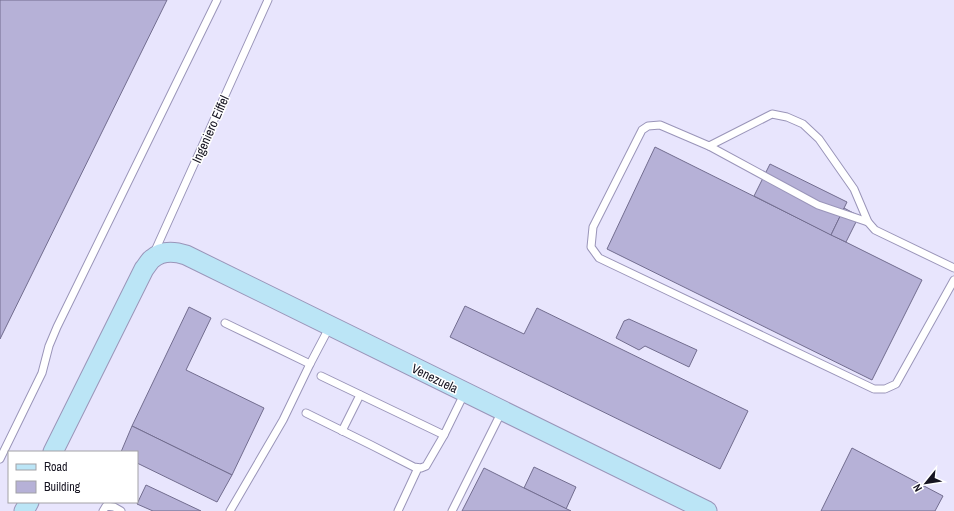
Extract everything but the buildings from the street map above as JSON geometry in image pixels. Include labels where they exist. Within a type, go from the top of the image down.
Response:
[{"type":"street","name":"Venezuela","points":[[157,256],[176,252],[186,255],[707,511]]},
{"type":"street","name":"Ingeniero Eiffel","points":[[53,451],[144,269],[157,256]]},
{"type":"lane","points":[[0,459],[42,373],[49,346],[57,327],[217,0]]},
{"type":"lane","name":"Ingeniero Eiffel","points":[[157,256],[268,0]]},
{"type":"lane","points":[[709,146],[772,114],[787,117],[803,124],[819,139],[854,189],[868,222],[875,230],[954,268]]},
{"type":"lane","points":[[868,222],[818,205],[709,146],[660,125],[648,126],[642,130],[593,227],[592,247],[599,258],[874,389],[885,389],[896,384],[954,280]]},
{"type":"lane","points":[[225,323],[310,364]]},
{"type":"lane","points":[[230,511],[283,420],[330,326]]},
{"type":"lane","points":[[321,376],[444,435]]},
{"type":"lane","points":[[306,413],[414,468],[422,468],[426,466],[444,435],[465,392]]},
{"type":"lane","points":[[342,431],[360,395]]},
{"type":"lane","points":[[452,511],[502,410]]},
{"type":"lane","points":[[398,511],[418,468]]},
{"type":"lane","points":[[103,511],[106,506],[114,507],[121,511]]}]
